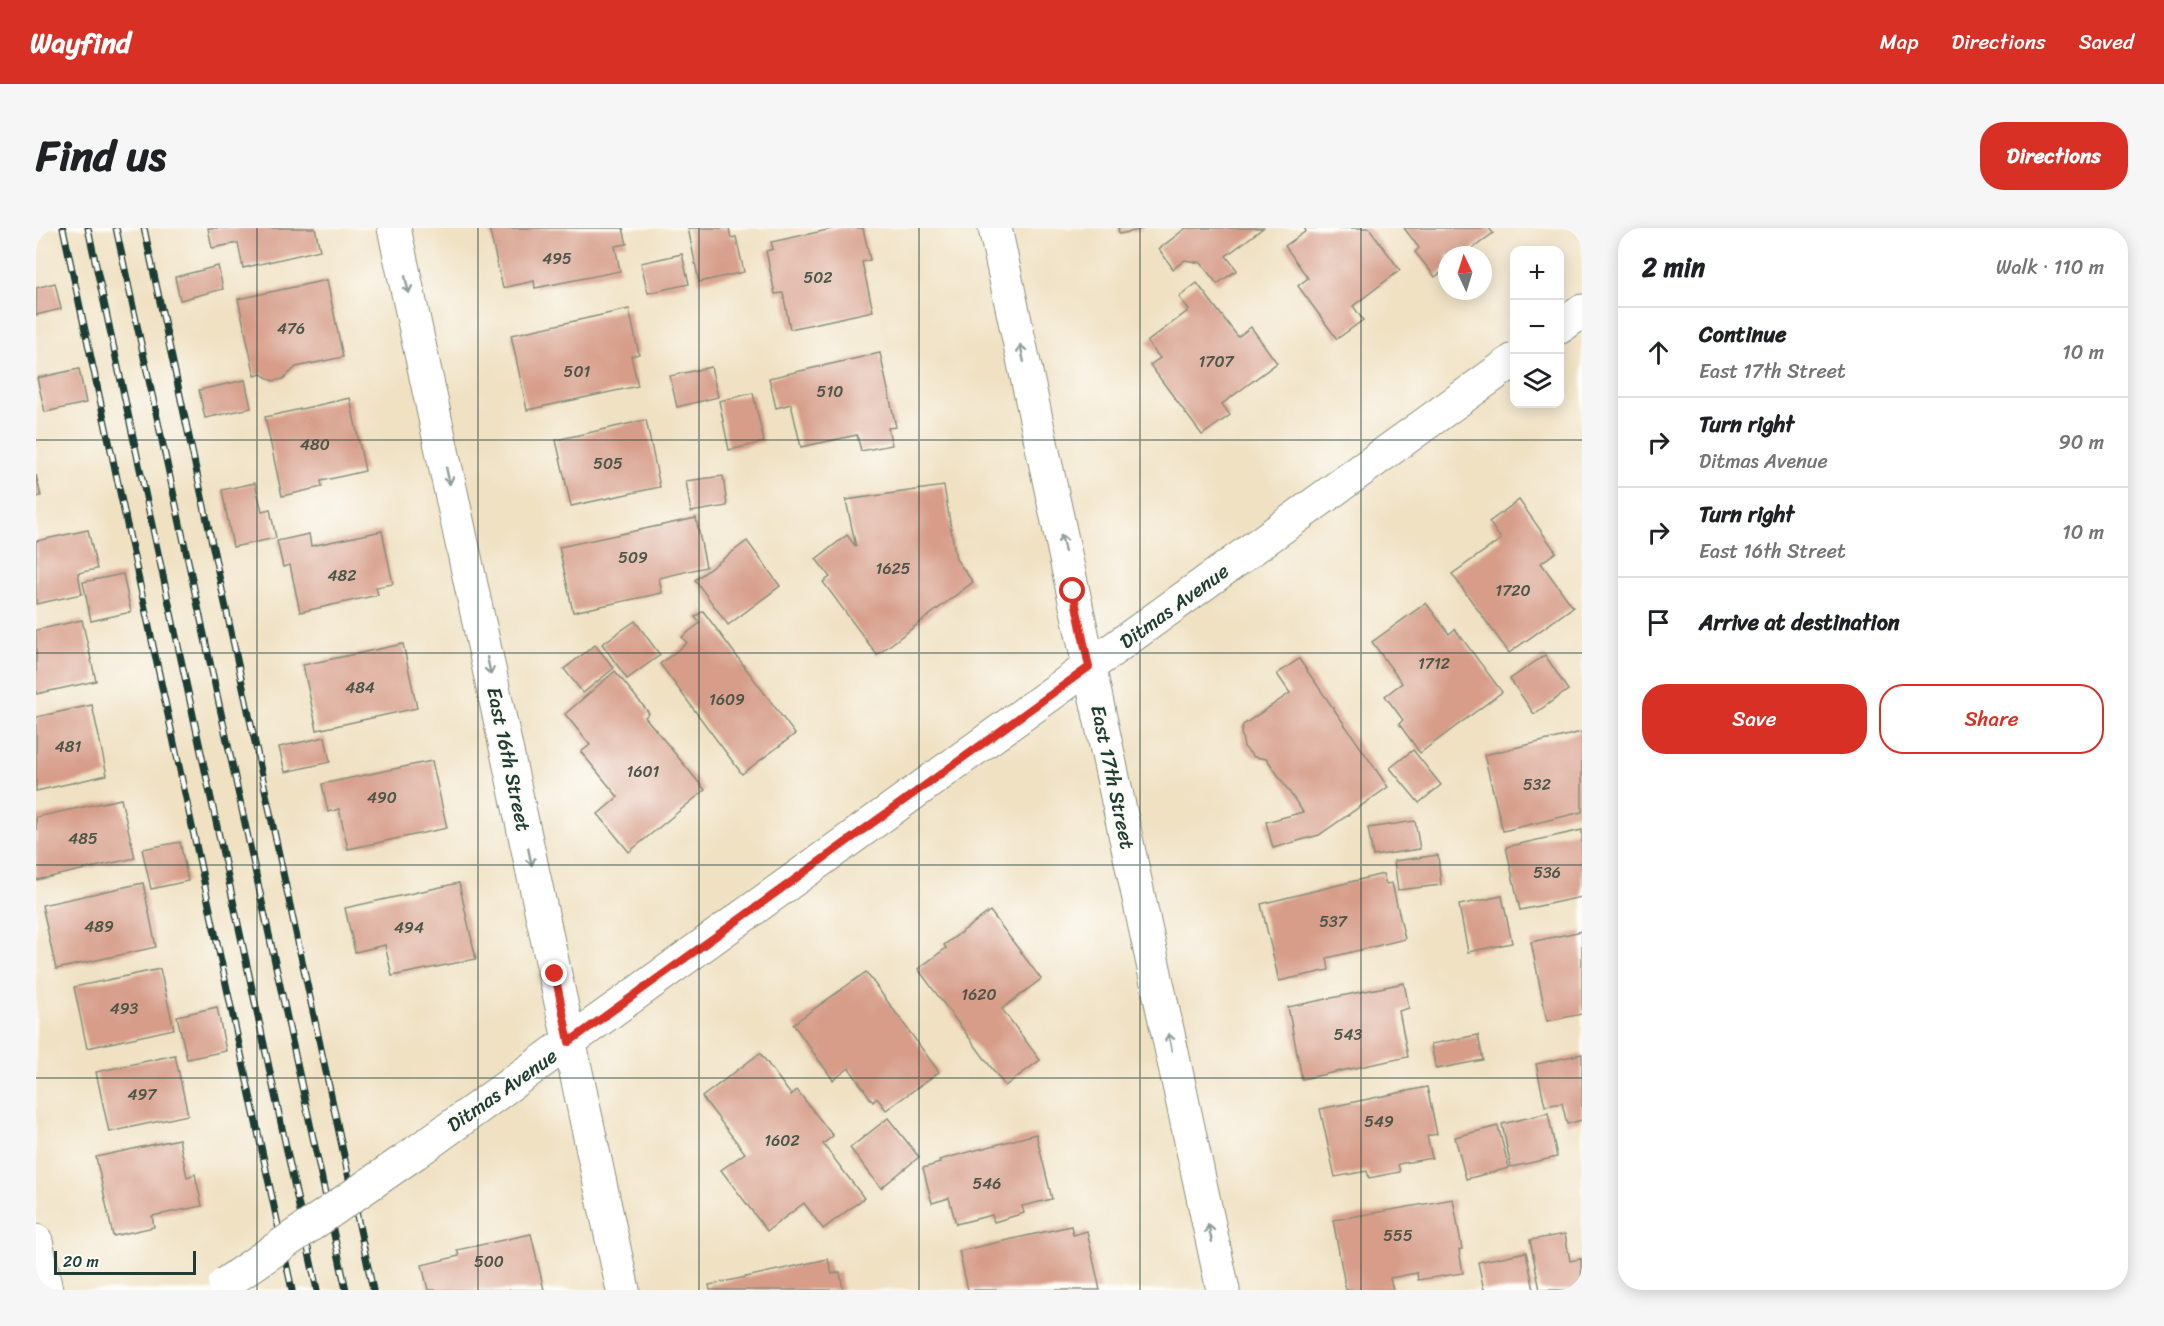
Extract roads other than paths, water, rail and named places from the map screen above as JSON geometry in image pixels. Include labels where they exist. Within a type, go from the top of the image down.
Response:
[{"type":"street","name":"East 16th Street","points":[[394,228],[623,1290]]},
{"type":"street","name":"East 17th Street","points":[[995,228],[1223,1290]]},
{"type":"street","points":[[1564,324],[1582,311]]},
{"type":"street","name":"Ditmas Avenue","points":[[220,1287],[415,1153],[1510,364]]},
{"type":"street","points":[[36,1242],[46,1290]]},
{"type":"railway","points":[[63,228],[292,1290]]},
{"type":"railway","points":[[88,228],[317,1290]]},
{"type":"railway","points":[[116,228],[346,1290]]},
{"type":"railway","points":[[144,228],[373,1290]]}]
